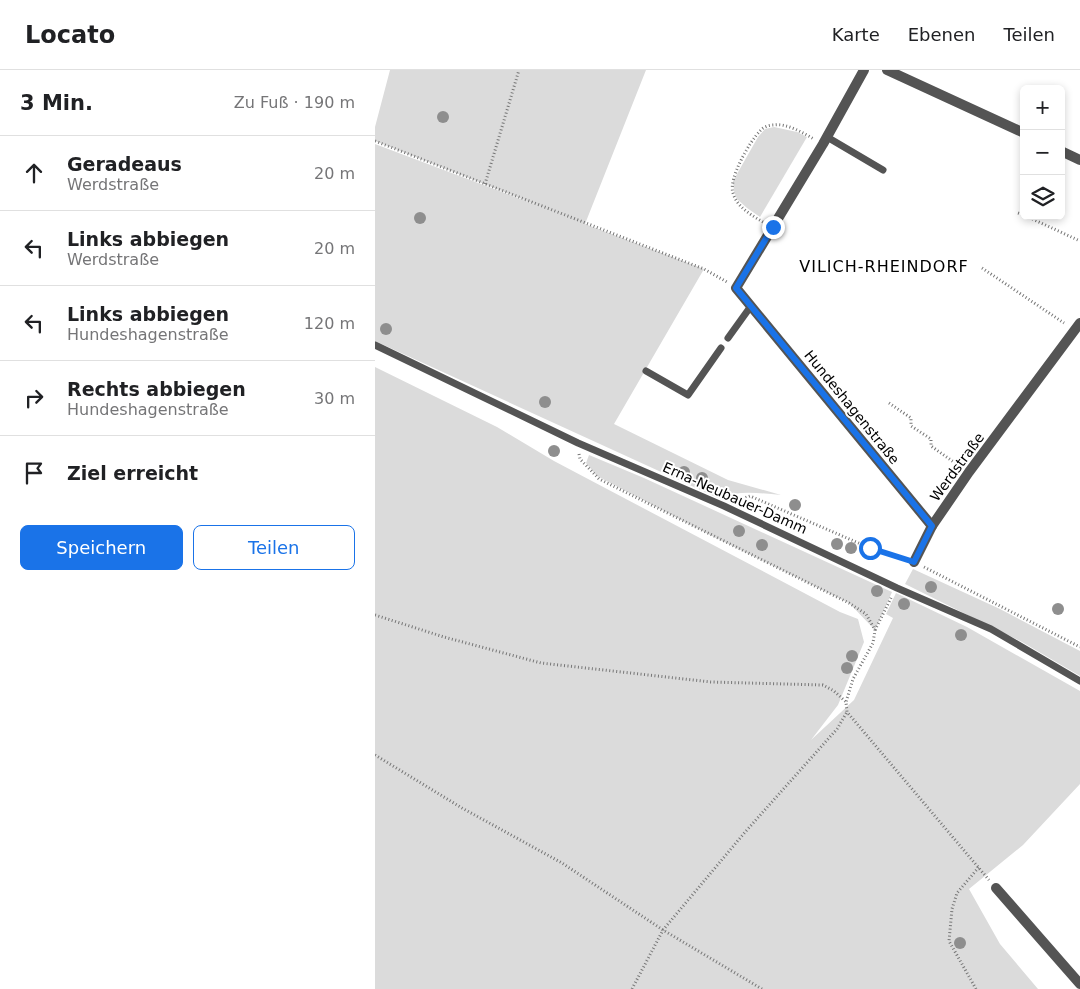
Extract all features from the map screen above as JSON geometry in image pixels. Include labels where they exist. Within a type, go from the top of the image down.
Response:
[{"type":"street","points":[[736,288],[825,141],[864,70]]},
{"type":"street","points":[[887,70],[1020,131]]},
{"type":"street","points":[[1065,153],[1080,160]]},
{"type":"street","name":"Hundeshagenstraße","points":[[736,288],[932,526]]},
{"type":"street","name":"Werdstraße","points":[[914,562],[932,526],[969,472],[1078,327]]},
{"type":"street","points":[[996,888],[1080,984]]},
{"type":"lane","points":[[825,141],[883,170]]},
{"type":"lane","points":[[728,338],[751,306]]},
{"type":"lane","name":"Erna-Neubauer-Damm","points":[[375,345],[579,443],[724,506],[897,588],[991,629],[1080,681]]},
{"type":"lane","points":[[646,371],[688,395],[721,348]]},
{"type":"path","points":[[485,184],[519,70]]},
{"type":"path","points":[[773,227],[741,206],[733,193],[731,184],[735,172],[754,139],[763,128],[778,124],[799,130],[825,141]]},
{"type":"path","points":[[375,141],[704,269],[736,288]]},
{"type":"path","points":[[1034,220],[1080,241]]},
{"type":"path","points":[[982,268],[1078,327]]},
{"type":"path","points":[[889,403],[911,418],[911,426],[931,439],[931,446],[969,472]]},
{"type":"path","points":[[579,443],[579,459],[599,478],[849,602],[866,614],[875,630]]},
{"type":"path","points":[[724,506],[751,496],[870,548],[914,562],[1080,647]]},
{"type":"path","points":[[897,588],[875,630],[873,642],[853,679],[846,702],[847,712],[996,888]]},
{"type":"path","points":[[375,615],[444,637],[541,663],[711,682],[823,685],[835,690],[846,702]]},
{"type":"path","points":[[632,989],[663,930],[746,831],[837,729],[847,712]]},
{"type":"path","points":[[375,755],[462,808],[562,862],[663,930],[762,989]]},
{"type":"path","points":[[976,989],[949,941],[952,909],[957,893],[979,868]]},
{"type":"shaded area","points":[[390,70],[646,70],[585,224],[704,269],[614,424],[728,480],[781,495],[741,493],[718,498],[375,341],[375,144],[547,209],[375,141],[375,127]]},
{"type":"shaded area","points":[[774,127],[797,132],[807,137],[760,217],[737,199],[733,181],[758,137],[765,129]]},
{"type":"shaded area","points":[[375,367],[497,427],[554,461],[840,612],[858,619],[864,642],[838,705],[811,740],[854,700],[893,618],[886,614],[896,593],[967,627],[1080,691],[1080,784],[1023,845],[969,889],[1000,944],[1038,989],[375,989]]},
{"type":"shaded area","points":[[589,455],[644,478],[892,592],[875,630],[849,603],[710,535],[597,476],[586,463]]},
{"type":"shaded area","points":[[913,569],[1000,609],[1080,651],[1080,676],[1022,642],[905,584]]},
{"type":"district","name":"VILICH-RHEINDORF","points":[[884,266]]},
{"type":"route","points":[[773,227],[736,288],[932,526],[914,562],[870,548]]}]
